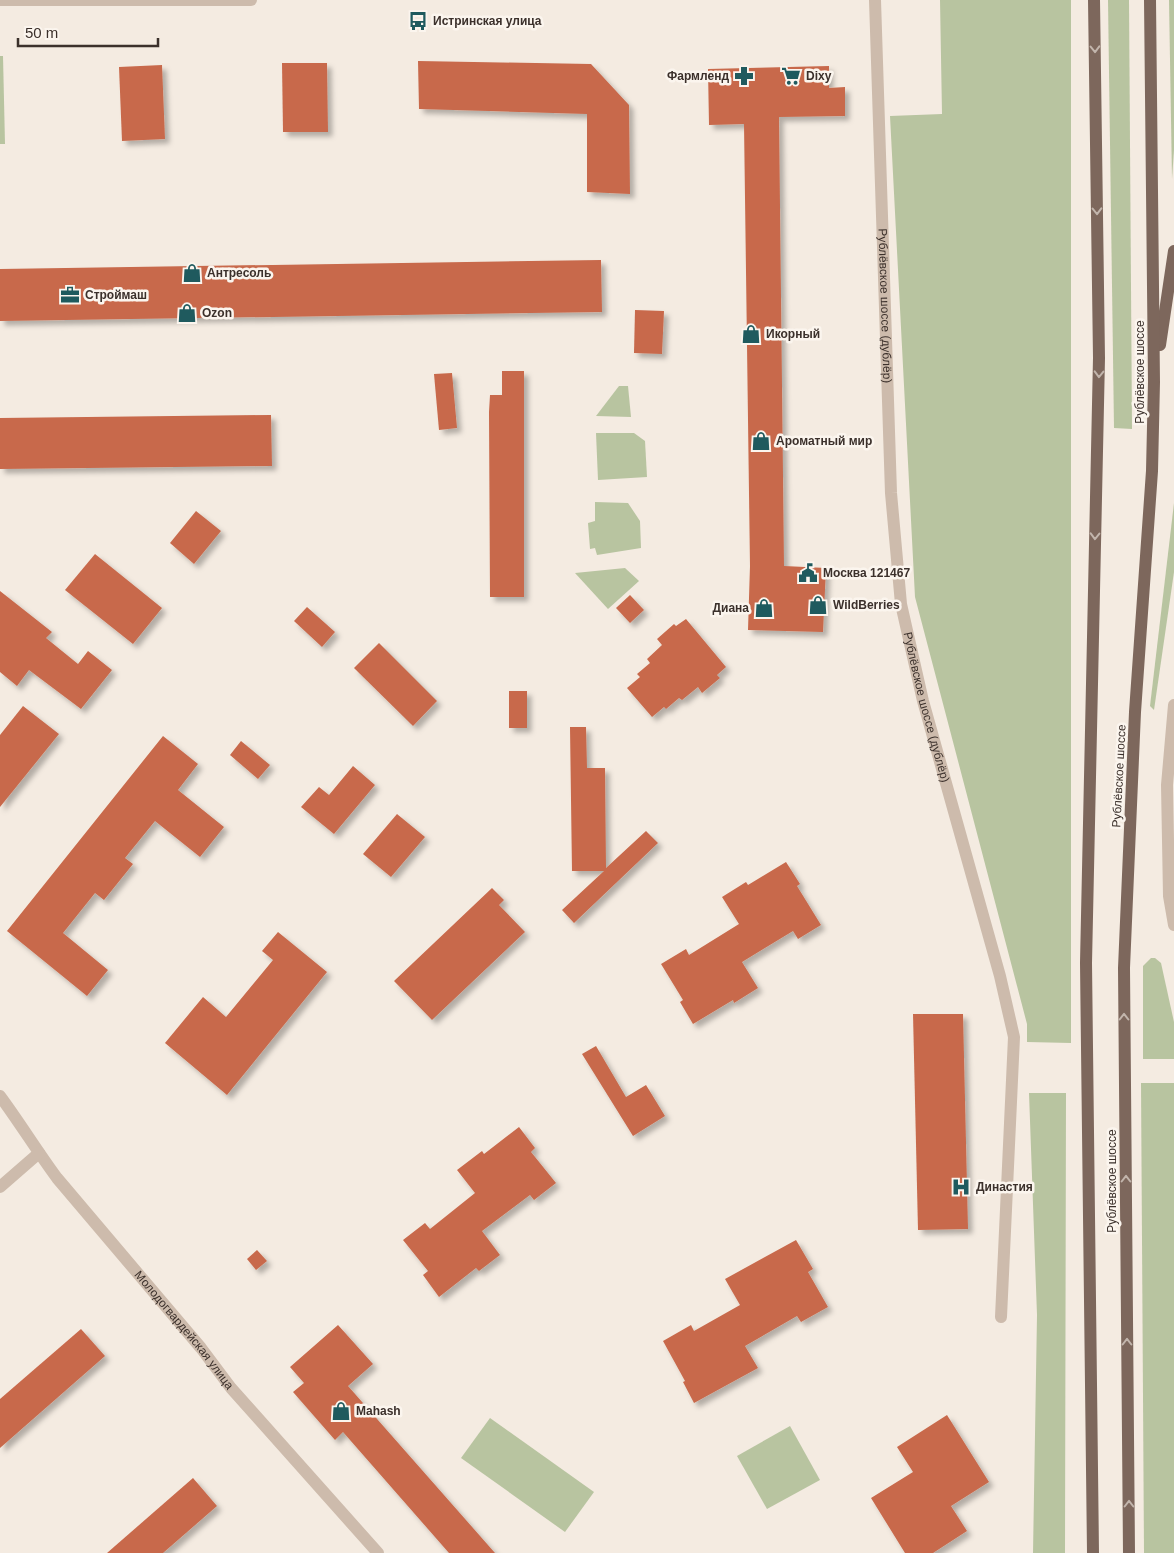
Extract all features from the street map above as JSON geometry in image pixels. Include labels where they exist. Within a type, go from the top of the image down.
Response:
[{"type":"main road","name":"Рублёвское шоссе","points":[[1092,1553],[1086,964],[1099,358],[1094,0]]},
{"type":"main road","name":"Рублёвское шоссе","points":[[1129,1553],[1124,968],[1135,712],[1152,471],[1154,382],[1150,0]]},
{"type":"main road","points":[[1154,382],[1174,251]]},
{"type":"street","points":[[0,0],[251,0]]},
{"type":"street","name":"Рублёвское шоссе (дублёр)","points":[[875,0],[891,493],[901,604],[923,702],[1000,976],[1014,1037],[1001,1317]]},
{"type":"street","points":[[1174,705],[1168,785],[1168,828],[1169,896],[1174,925]]},
{"type":"street","name":"Молодогвардейская улица","points":[[0,1096],[58,1178],[201,1348],[231,1388],[378,1553]]},
{"type":"street","points":[[0,1187],[39,1153]]},
{"type":"green space","points":[[940,0],[1071,0],[1071,1043],[1027,1042],[1027,1024],[915,597],[890,116],[942,114]]},
{"type":"green space","points":[[1108,0],[1129,0],[1132,429],[1114,428]]},
{"type":"green space","points":[[1169,0],[1174,0],[1174,150],[1172,179]]},
{"type":"green space","points":[[0,56],[3,56],[5,144],[0,144]]},
{"type":"green space","points":[[619,386],[628,386],[631,417],[596,416]]},
{"type":"green space","points":[[596,433],[634,433],[645,441],[647,477],[598,480]]},
{"type":"green space","points":[[595,502],[628,503],[640,521],[641,548],[597,555],[595,548],[590,549],[588,523],[595,521]]},
{"type":"green space","points":[[1174,503],[1174,572],[1154,710],[1150,706]]},
{"type":"green space","points":[[625,568],[639,581],[608,609],[575,573]]},
{"type":"green space","points":[[1151,958],[1155,958],[1161,963],[1174,1022],[1174,1059],[1143,1059],[1143,966]]},
{"type":"green space","points":[[1141,1083],[1174,1083],[1174,1553],[1144,1553]]},
{"type":"green space","points":[[1029,1093],[1066,1093],[1065,1553],[1033,1553],[1037,1315]]},
{"type":"green space","points":[[490,1418],[594,1492],[565,1532],[461,1458]]},
{"type":"green space","points":[[790,1426],[820,1480],[767,1509],[737,1456]]},
{"type":"building","points":[[418,61],[591,64],[629,105],[630,194],[587,192],[587,114],[419,109]]},
{"type":"building","points":[[282,63],[327,63],[328,132],[283,132]]},
{"type":"building","points":[[162,65],[165,139],[122,141],[119,67]]},
{"type":"building","points":[[829,66],[829,88],[845,87],[845,116],[779,117],[784,566],[826,568],[823,632],[748,630],[750,566],[744,124],[709,125],[708,69]]},
{"type":"building","points":[[601,260],[602,312],[0,321],[0,269]]},
{"type":"building","points":[[635,310],[664,311],[662,354],[634,353]]},
{"type":"building","points":[[502,371],[524,371],[524,597],[490,597],[489,412],[490,395],[502,395]]},
{"type":"building","points":[[452,373],[457,428],[439,430],[434,374]]},
{"type":"building","points":[[271,415],[272,466],[0,469],[0,418]]},
{"type":"building","points":[[196,511],[221,531],[194,564],[170,543]]},
{"type":"building","points":[[95,554],[162,608],[133,644],[65,590]]},
{"type":"building","points":[[0,591],[52,632],[46,638],[78,664],[88,651],[112,670],[81,709],[29,670],[17,686],[0,672]]},
{"type":"building","points":[[630,595],[644,610],[630,623],[616,608]]},
{"type":"building","points":[[307,607],[335,632],[322,647],[294,621]]},
{"type":"building","points":[[686,619],[726,667],[717,675],[720,678],[702,693],[698,687],[682,700],[679,698],[666,709],[664,707],[652,717],[627,688],[640,677],[637,674],[650,663],[647,659],[662,645],[657,639],[674,624],[676,626]]},
{"type":"building","points":[[379,643],[437,701],[413,726],[354,668]]},
{"type":"building","points":[[509,691],[527,691],[527,728],[509,728]]},
{"type":"building","points":[[23,706],[59,734],[0,807],[0,735]]},
{"type":"building","points":[[570,727],[586,727],[587,768],[605,768],[606,868],[646,831],[658,843],[574,923],[562,910],[604,871],[572,871]]},
{"type":"building","points":[[163,736],[198,764],[178,790],[224,827],[200,857],[155,821],[125,858],[133,864],[104,900],[95,893],[63,933],[108,970],[87,996],[7,931]]},
{"type":"building","points":[[241,741],[270,765],[258,779],[230,755]]},
{"type":"building","points":[[353,766],[375,785],[334,834],[301,807],[319,787],[329,795]]},
{"type":"building","points":[[397,814],[425,837],[391,877],[363,854]]},
{"type":"building","points":[[786,862],[800,884],[797,886],[821,925],[798,939],[793,931],[742,962],[758,988],[734,1003],[733,1000],[693,1024],[680,1002],[683,1000],[661,964],[686,949],[689,955],[739,924],[722,897],[746,882],[748,885]]},
{"type":"building","points":[[492,888],[504,900],[499,905],[525,932],[432,1020],[394,981]]},
{"type":"building","points":[[278,932],[327,972],[227,1095],[165,1043],[203,997],[226,1017],[273,960],[262,951]]},
{"type":"building","points":[[913,1014],[963,1014],[968,1229],[918,1230]]},
{"type":"building","points":[[596,1046],[626,1097],[646,1085],[665,1116],[633,1136],[582,1054]]},
{"type":"building","points":[[519,1127],[535,1148],[531,1152],[556,1183],[534,1200],[530,1195],[482,1231],[500,1255],[479,1271],[476,1268],[439,1297],[423,1275],[428,1271],[403,1240],[425,1223],[430,1229],[475,1193],[457,1170],[482,1151],[484,1154]]},
{"type":"building","points":[[796,1240],[813,1269],[808,1272],[828,1307],[801,1322],[797,1316],[745,1346],[758,1368],[694,1403],[683,1382],[685,1381],[663,1341],[691,1325],[694,1331],[740,1305],[725,1279]]},
{"type":"building","points":[[257,1250],[267,1261],[256,1270],[247,1259]]},
{"type":"building","points":[[338,1325],[373,1364],[348,1386],[495,1553],[449,1553],[343,1432],[335,1440],[293,1392],[304,1383],[290,1367]]},
{"type":"building","points":[[81,1329],[105,1356],[0,1448],[0,1399]]},
{"type":"building","points":[[947,1415],[989,1482],[951,1506],[967,1531],[933,1553],[905,1553],[871,1498],[913,1472],[897,1447]]},
{"type":"building","points":[[193,1478],[217,1506],[163,1553],[107,1553]]},
{"type":"place","name":"Истринская улица","points":[[418,21]]},
{"type":"place","name":"Фармленд","points":[[744,76]]},
{"type":"place","name":"Dixy","points":[[791,76]]},
{"type":"place","name":"Антресоль","points":[[192,273]]},
{"type":"place","name":"Строймаш","points":[[70,295]]},
{"type":"place","name":"Ozon","points":[[187,313]]},
{"type":"place","name":"Икорный","points":[[751,334]]},
{"type":"place","name":"Ароматный мир","points":[[761,441]]},
{"type":"place","name":"Москва 121467","points":[[808,573]]},
{"type":"place","name":"WildBerries","points":[[818,605]]},
{"type":"place","name":"Диана","points":[[764,608]]},
{"type":"place","name":"Династия","points":[[961,1187]]},
{"type":"place","name":"Mahash","points":[[341,1411]]}]
